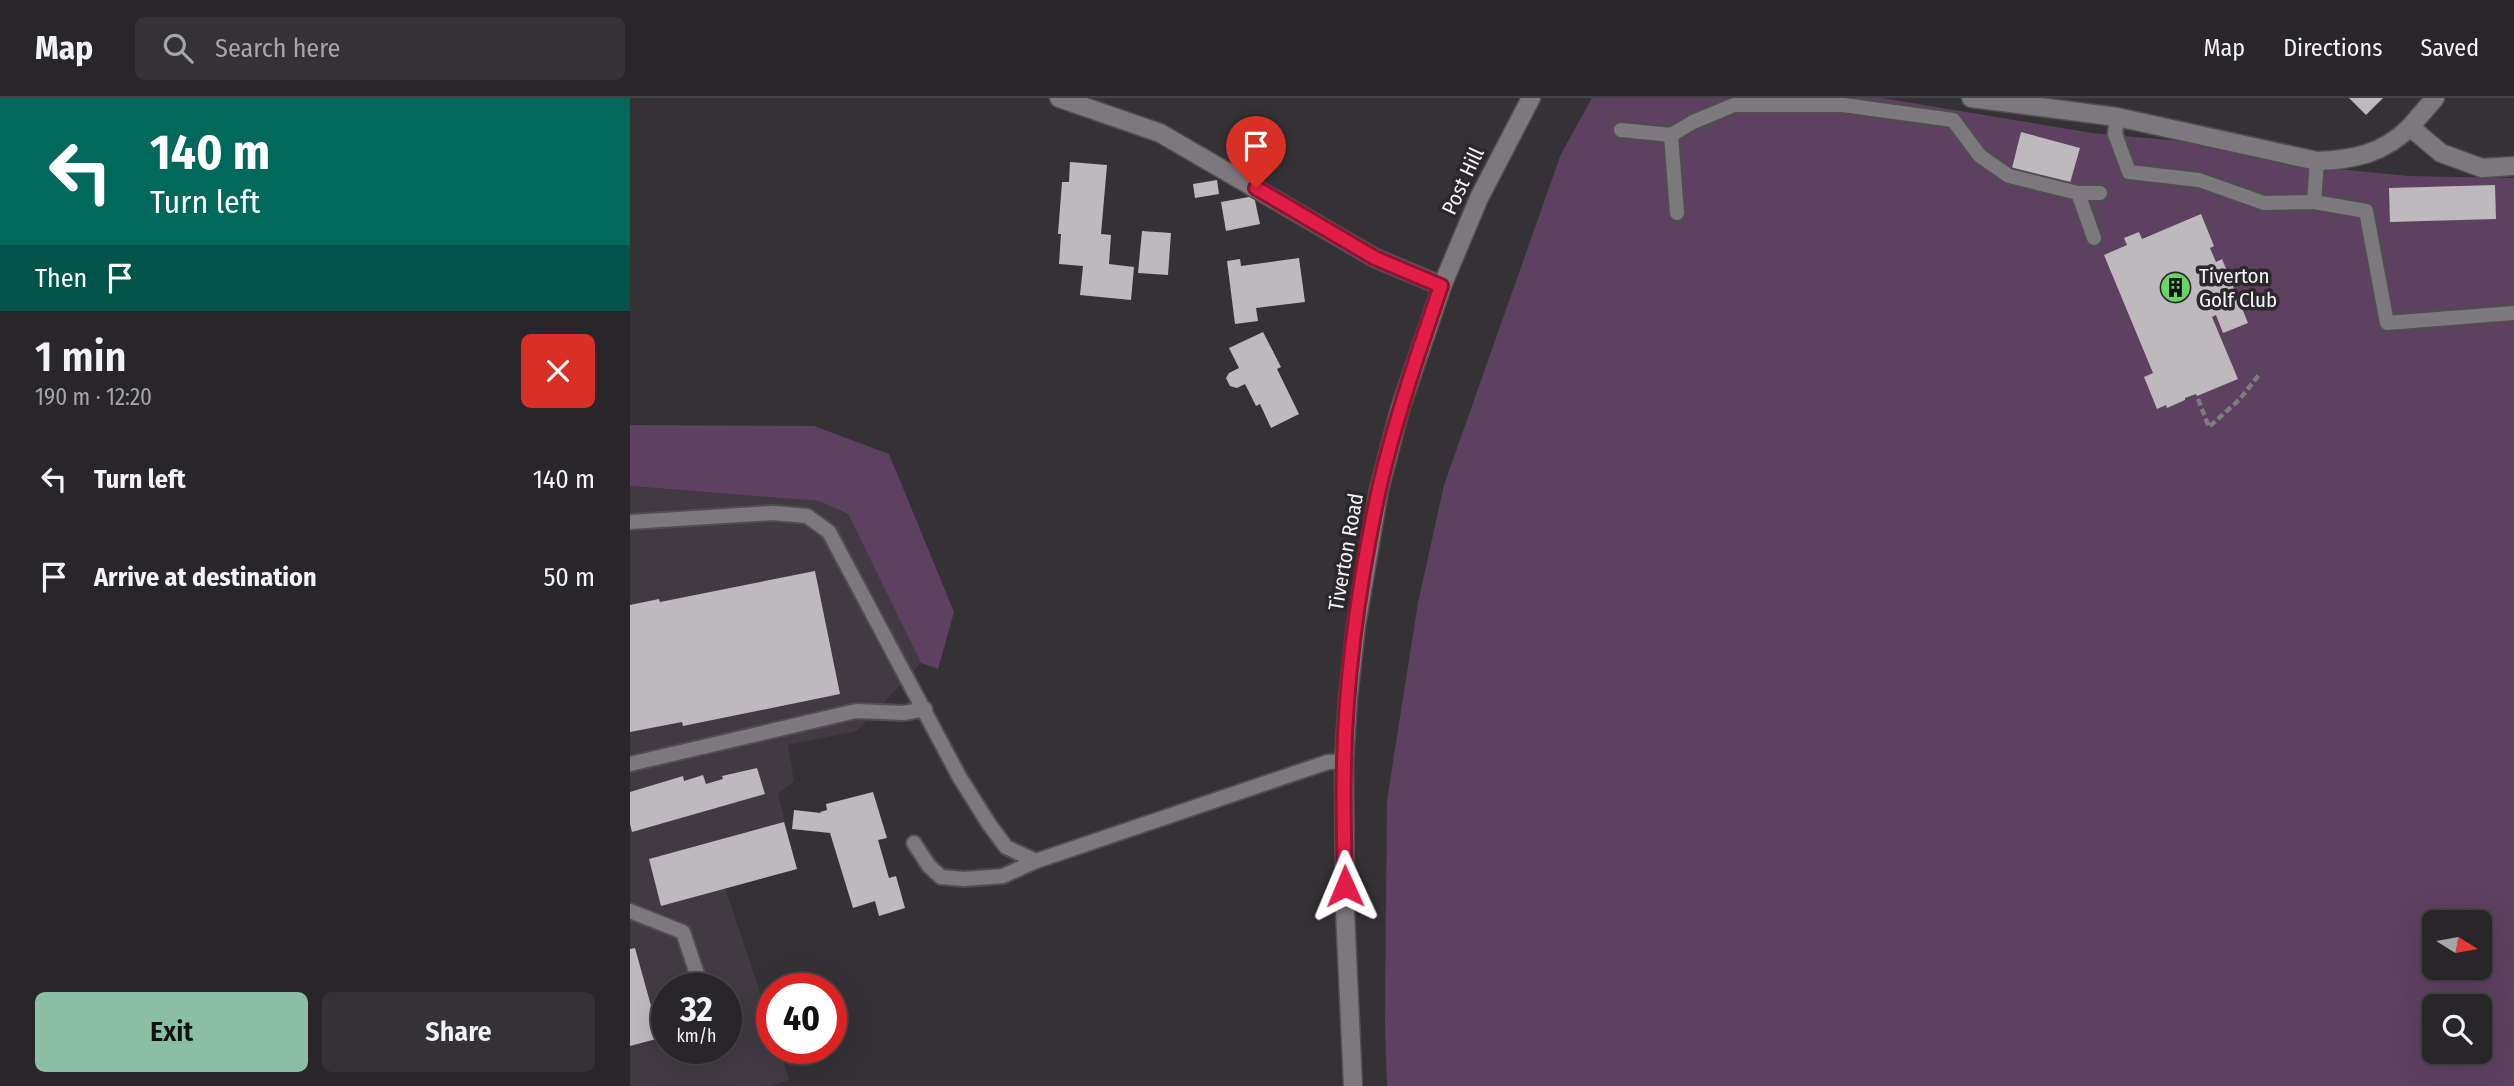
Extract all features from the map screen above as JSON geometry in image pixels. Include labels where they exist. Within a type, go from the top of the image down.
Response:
[{"type":"street","points":[[1059,98],[1160,133],[1375,258],[1441,286]]},
{"type":"street","name":"Post Hill","points":[[1441,286],[1479,198],[1531,98]]},
{"type":"street","points":[[1971,98],[2065,104],[2317,161],[2343,160],[2382,149],[2397,140],[2435,98]]},
{"type":"street","points":[[2410,127],[2441,153],[2482,167],[2514,166]]},
{"type":"street","name":"Tiverton Road","points":[[1353,1086],[1345,911],[1344,761],[1348,698],[1356,626],[1379,490],[1400,409],[1441,286]]},
{"type":"lane","points":[[1622,130],[1671,135],[1693,122],[1734,105],[1843,105],[1953,120],[1980,156],[2010,176],[2078,193],[2100,193]]},
{"type":"lane","points":[[2117,117],[2115,134],[2129,172],[2199,180],[2264,203],[2314,202],[2366,211],[2387,323],[2514,313]]},
{"type":"lane","points":[[1671,135],[1677,213]]},
{"type":"lane","points":[[2314,202],[2317,161]]},
{"type":"lane","points":[[2078,193],[2094,238]]},
{"type":"lane","points":[[630,522],[772,513],[807,516],[830,532],[960,778],[1006,847],[1036,861]]},
{"type":"lane","points":[[630,764],[856,711],[904,713],[925,709]]},
{"type":"lane","points":[[915,844],[929,866],[942,877],[964,879],[1003,876],[1036,861],[1328,762],[1344,761]]},
{"type":"lane","points":[[630,911],[683,932],[697,973]]},
{"type":"path","points":[[2199,399],[2209,427],[2239,400],[2259,375]]},
{"type":"shaded area","name":"Tiverton Golf Club","points":[[1592,98],[1882,98],[2092,133],[2225,145],[2297,165],[2409,176],[2514,178],[2514,1086],[1387,1086],[1387,800],[1418,603],[1444,485],[1561,154]]},
{"type":"shaded area","points":[[630,425],[814,426],[889,454],[954,612],[938,669],[921,663],[848,514],[819,501],[630,486]]},
{"type":"shaded area","points":[[630,486],[819,501],[848,514],[921,663],[857,731],[788,745],[794,781],[778,794],[797,869],[725,888],[756,980],[756,1064],[784,1064],[789,1080],[771,1086],[630,1086]]},
{"type":"building","points":[[2349,98],[2383,98],[2366,115]]},
{"type":"building","points":[[2021,132],[2080,148],[2070,183],[2012,168]]},
{"type":"building","points":[[1070,162],[1107,165],[1101,234],[1111,235],[1109,264],[1134,267],[1131,300],[1080,295],[1083,266],[1059,264],[1062,182],[1069,182]]},
{"type":"building","points":[[1217,180],[1219,194],[1195,198],[1193,184]]},
{"type":"building","points":[[2495,185],[2496,219],[2390,222],[2389,188]]},
{"type":"building","points":[[1254,196],[1260,224],[1226,231],[1221,202]]},
{"type":"building","name":"Tiverton Golf Club","points":[[2201,214],[2214,246],[2210,248],[2216,262],[2222,259],[2248,323],[2223,333],[2216,315],[2212,317],[2238,379],[2197,396],[2196,394],[2185,398],[2167,408],[2166,405],[2157,409],[2144,377],[2153,373],[2104,255],[2127,245],[2124,238],[2139,232],[2142,239]]},
{"type":"building","points":[[1142,231],[1171,233],[1168,275],[1138,273]]},
{"type":"building","points":[[1299,258],[1305,302],[1256,308],[1258,321],[1235,324],[1227,261],[1240,259],[1241,266]]},
{"type":"building","points":[[1263,332],[1281,367],[1277,369],[1299,414],[1271,428],[1260,404],[1256,406],[1245,384],[1237,388],[1230,386],[1226,378],[1229,373],[1239,368],[1229,348]]},
{"type":"building","points":[[815,571],[840,694],[683,726],[682,722],[630,732],[630,605],[659,599],[660,602]]},
{"type":"building","points":[[757,768],[765,794],[632,832],[630,792],[683,776],[684,781],[703,775],[706,784],[723,779],[722,776]]},
{"type":"building","points":[[873,792],[887,838],[878,840],[889,878],[896,876],[905,908],[879,916],[875,901],[853,908],[830,833],[792,829],[794,810],[821,813],[827,810],[826,804]]},
{"type":"building","points":[[784,822],[797,869],[661,906],[649,859]]},
{"type":"building","points":[[635,948],[651,1006],[651,1040],[630,1046],[630,949]]},
{"type":"place","name":"Tiverton Golf Club","points":[[2176,288]]},
{"type":"route","points":[[1256,188],[1375,258],[1441,286],[1400,409],[1379,490],[1356,626],[1344,761],[1345,886]]}]
